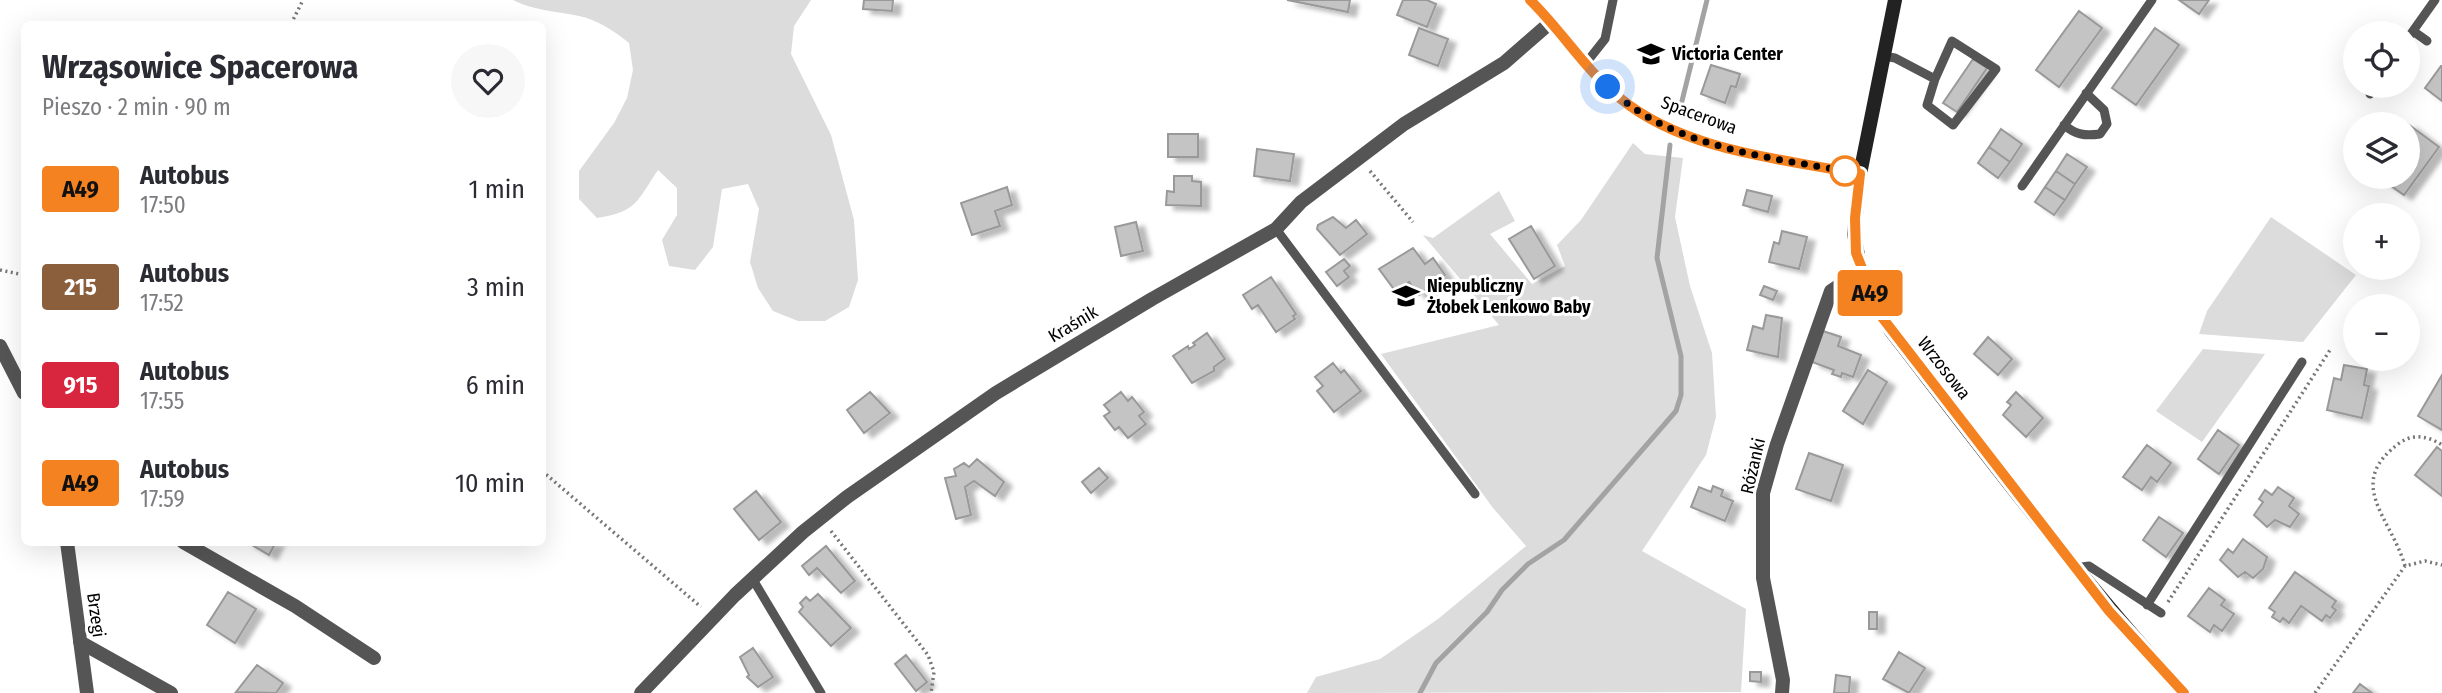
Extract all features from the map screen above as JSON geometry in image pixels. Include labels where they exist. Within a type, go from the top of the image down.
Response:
[{"type":"street","name":"Spacerowa","points":[[1530,0],[1619,98],[1672,130],[1735,149],[1860,174]]},
{"type":"street","name":"Wrzosowa","points":[[1895,0],[1860,174],[1854,234],[1861,271],[1891,331],[2075,568],[2183,693]]},
{"type":"street","name":"Kraśnik","points":[[641,693],[752,578],[821,518],[948,424],[1153,299],[1276,229],[1301,202],[1405,124],[1504,63],[1551,22]]},
{"type":"street","name":"Różanki","points":[[1782,693],[1783,680],[1763,578],[1763,493],[1777,444],[1831,291],[1861,271]]},
{"type":"street","points":[[0,346],[21,387]]},
{"type":"street","name":"Brzegi","points":[[68,546],[87,693]]},
{"type":"street","points":[[190,546],[295,606],[374,658]]},
{"type":"street","points":[[80,642],[171,693]]},
{"type":"lane","points":[[1586,63],[1605,39],[1613,0]]},
{"type":"lane","points":[[2022,186],[2152,0]]},
{"type":"lane","points":[[2420,21],[2435,0]]},
{"type":"lane","points":[[2420,39],[2427,41]]},
{"type":"lane","points":[[1952,41],[1996,69],[1953,125],[1927,105],[1935,79],[1952,41]]},
{"type":"lane","points":[[1883,56],[1895,58],[1935,79]]},
{"type":"lane","points":[[2064,125],[2073,133],[2087,136],[2100,134],[2107,124],[2104,110],[2086,93]]},
{"type":"lane","points":[[1276,229],[1475,494]]},
{"type":"lane","points":[[2147,605],[2302,362]]},
{"type":"lane","points":[[2075,568],[2089,566],[2161,613]]},
{"type":"lane","points":[[752,578],[821,693]]},
{"type":"path","points":[[292,21],[303,0]]},
{"type":"path","points":[[1360,158],[1413,222]]},
{"type":"path","points":[[0,270],[21,274]]},
{"type":"path","points":[[2161,613],[2330,350]]},
{"type":"path","points":[[2405,566],[2399,544],[2372,494],[2371,480],[2387,452],[2407,438],[2430,437],[2442,445]]},
{"type":"path","points":[[546,474],[713,617]]},
{"type":"path","points":[[821,518],[928,655],[934,672],[931,693]]},
{"type":"path","points":[[2315,693],[2405,566],[2425,561],[2442,565]]},
{"type":"shaded area","points":[[513,0],[811,0],[794,26],[791,54],[831,135],[854,220],[858,280],[849,307],[825,321],[798,321],[773,311],[758,288],[750,262],[759,209],[748,184],[722,189],[713,247],[695,270],[669,266],[662,240],[677,215],[677,188],[658,170],[635,203],[620,212],[597,218],[579,199],[579,171],[614,123],[627,98],[633,70],[629,43],[593,20],[537,9]]},
{"type":"shaded area","points":[[1633,143],[1645,154],[1683,158],[1675,217],[1690,286],[1712,353],[1716,417],[1706,455],[1642,551],[1746,609],[1741,692],[1307,693],[1316,677],[1380,659],[1438,619],[1526,546],[1493,508],[1381,354],[1499,325],[1423,235],[1433,238],[1499,191],[1515,221],[1490,234],[1532,284],[1565,266],[1557,245],[1581,220]]},
{"type":"shaded area","points":[[2271,217],[2343,266],[2343,280],[2352,280],[2303,342],[2199,334],[2207,311]]},
{"type":"shaded area","points":[[2203,349],[2265,354],[2202,442],[2156,411]]},
{"type":"building","points":[[864,0],[893,0],[892,11],[863,9]]},
{"type":"building","points":[[1287,0],[1350,0],[1348,12]]},
{"type":"building","points":[[1403,0],[1427,0],[1436,4],[1427,27],[1397,15]]},
{"type":"building","points":[[2179,0],[2209,0],[2199,14]]},
{"type":"building","points":[[2079,11],[2102,28],[2059,87],[2036,70]]},
{"type":"building","points":[[1419,28],[1448,39],[1438,66],[1409,55]]},
{"type":"building","points":[[2155,28],[2179,45],[2136,105],[2112,88]]},
{"type":"building","points":[[1973,59],[1987,68],[1957,112],[1943,103]]},
{"type":"building","points":[[1711,65],[1740,74],[1736,87],[1731,86],[1725,103],[1701,94]]},
{"type":"building","points":[[2442,66],[2442,101],[2425,88]]},
{"type":"building","points":[[2001,129],[2022,144],[2010,162],[1989,147]]},
{"type":"building","points":[[2420,133],[2439,147],[2420,173]]},
{"type":"building","points":[[1168,134],[1198,134],[1198,157],[1168,157]]},
{"type":"building","points":[[1989,147],[2010,162],[1998,178],[1978,163]]},
{"type":"building","points":[[1257,149],[1294,154],[1290,181],[1254,176]]},
{"type":"building","points":[[2067,154],[2087,167],[2075,184],[2056,171]]},
{"type":"building","points":[[2056,171],[2075,184],[2065,200],[2045,187]]},
{"type":"building","points":[[1174,176],[1192,176],[1192,181],[1201,182],[1201,206],[1166,205],[1167,191],[1174,192]]},
{"type":"building","points":[[1007,187],[1012,205],[995,211],[1000,226],[972,235],[961,203]]},
{"type":"building","points":[[2045,187],[2065,200],[2054,215],[2035,202]]},
{"type":"building","points":[[2395,189],[2408,189],[2404,195]]},
{"type":"building","points":[[1747,190],[1772,196],[1768,212],[1743,205]]},
{"type":"building","points":[[1333,217],[1346,228],[1356,220],[1367,234],[1340,255],[1317,229],[1318,225]]},
{"type":"building","points":[[1136,222],[1143,251],[1121,256],[1115,227]]},
{"type":"building","points":[[1531,226],[1555,266],[1534,279],[1509,239]]},
{"type":"building","points":[[1782,231],[1807,237],[1799,269],[1769,262],[1774,242],[1779,244]]},
{"type":"building","points":[[1413,248],[1425,264],[1433,258],[1445,275],[1419,295],[1409,282],[1396,292],[1379,269]]},
{"type":"building","points":[[1344,259],[1350,266],[1344,271],[1349,277],[1337,286],[1326,272]]},
{"type":"building","points":[[1271,277],[1296,314],[1293,316],[1295,319],[1276,332],[1258,305],[1252,309],[1243,295]]},
{"type":"building","points":[[1764,286],[1777,291],[1773,300],[1760,295]]},
{"type":"building","points":[[1766,315],[1782,318],[1778,357],[1747,350],[1753,326],[1763,329]]},
{"type":"building","points":[[1823,331],[1841,337],[1838,346],[1861,355],[1853,377],[1842,373],[1841,377],[1832,374],[1834,370],[1812,362]]},
{"type":"building","points":[[1207,333],[1225,359],[1214,367],[1214,371],[1192,383],[1173,356],[1188,346],[1189,349],[1195,345],[1193,343]]},
{"type":"building","points":[[1988,337],[2012,359],[1998,375],[1974,354]]},
{"type":"building","points":[[1333,363],[1341,373],[1344,370],[1361,391],[1334,412],[1317,391],[1323,386],[1315,377]]},
{"type":"building","points":[[1868,370],[1887,382],[1863,424],[1843,411]]},
{"type":"building","points":[[2343,370],[2367,371],[2364,385],[2369,386],[2362,418],[2327,410],[2334,378],[2341,380]]},
{"type":"building","points":[[2442,375],[2442,430],[2418,416]]},
{"type":"building","points":[[870,392],[890,413],[864,433],[847,410]]},
{"type":"building","points":[[1121,392],[1128,401],[1132,397],[1144,412],[1139,416],[1146,424],[1128,438],[1119,427],[1115,430],[1104,416],[1110,412],[1104,405]]},
{"type":"building","points":[[2016,392],[2043,418],[2026,437],[2003,415],[2011,405],[2007,402]]},
{"type":"building","points":[[2218,430],[2239,445],[2219,474],[2198,459]]},
{"type":"building","points":[[2147,445],[2171,463],[2157,482],[2151,477],[2142,490],[2123,477]]},
{"type":"building","points":[[2437,447],[2442,451],[2442,496],[2415,475]]},
{"type":"building","points":[[1809,453],[1843,465],[1831,501],[1796,489]]},
{"type":"building","points":[[977,459],[1004,482],[995,496],[974,481],[965,487],[971,515],[956,519],[945,478],[956,476],[954,469],[964,463],[969,467]]},
{"type":"building","points":[[1099,468],[1108,478],[1091,493],[1082,482]]},
{"type":"building","points":[[1713,486],[1723,490],[1721,496],[1733,501],[1725,521],[1691,507],[1699,487],[1711,492]]},
{"type":"building","points":[[2278,487],[2294,498],[2289,506],[2299,514],[2290,527],[2275,520],[2267,527],[2254,515],[2263,502],[2259,499],[2265,490],[2272,495]]},
{"type":"building","points":[[756,491],[781,522],[759,540],[734,509]]},
{"type":"building","points":[[2159,517],[2183,533],[2166,557],[2143,540]]},
{"type":"building","points":[[2243,539],[2267,557],[2263,569],[2253,578],[2245,572],[2238,577],[2220,560],[2228,549],[2233,553]]},
{"type":"building","points":[[254,546],[274,546],[269,555]]},
{"type":"building","points":[[826,546],[855,581],[841,593],[817,568],[809,575],[802,566]]},
{"type":"building","points":[[2295,572],[2336,601],[2332,607],[2336,610],[2330,618],[2326,615],[2322,621],[2301,606],[2289,623],[2283,618],[2280,622],[2272,617],[2275,612],[2269,608]]},
{"type":"building","points":[[2209,588],[2225,600],[2221,605],[2234,614],[2222,631],[2214,625],[2210,632],[2188,616]]},
{"type":"building","points":[[228,592],[256,609],[235,643],[207,625]]},
{"type":"building","points":[[818,594],[851,628],[831,646],[799,612],[803,607],[800,603],[806,597],[810,601]]},
{"type":"building","points":[[1869,612],[1877,612],[1877,629],[1869,629]]},
{"type":"building","points":[[753,648],[773,677],[758,687],[747,677],[749,675],[740,657]]},
{"type":"building","points":[[1899,652],[1925,668],[1909,693],[1883,679]]},
{"type":"building","points":[[906,655],[927,682],[916,691],[895,664]]},
{"type":"building","points":[[257,665],[283,683],[276,693],[236,692]]},
{"type":"building","points":[[1750,672],[1761,672],[1761,682],[1750,681]]},
{"type":"building","points":[[1836,675],[1850,677],[1849,693],[1834,693]]},
{"type":"building","points":[[2360,684],[2372,693],[2353,693]]},
{"type":"waterway","points":[[1681,105],[1707,0]]},
{"type":"waterway","points":[[1420,693],[1436,663],[1487,612],[1502,590],[1528,564],[1564,540],[1676,411],[1681,395],[1681,356],[1657,258],[1670,145]]},
{"type":"bus line","name":"A49","points":[[1530,0],[1619,98],[1672,130],[1735,149],[1860,174],[1854,234],[1856,253],[1881,316],[2109,611],[2184,693]]},
{"type":"place","name":"Victoria Center","points":[[1651,54]]},
{"type":"place","name":"Niepubliczny Żłobek Lenkowo Baby","points":[[1406,296]]},
{"type":"route","points":[[1608,87],[1639,112],[1672,130],[1735,149],[1845,171]]}]
